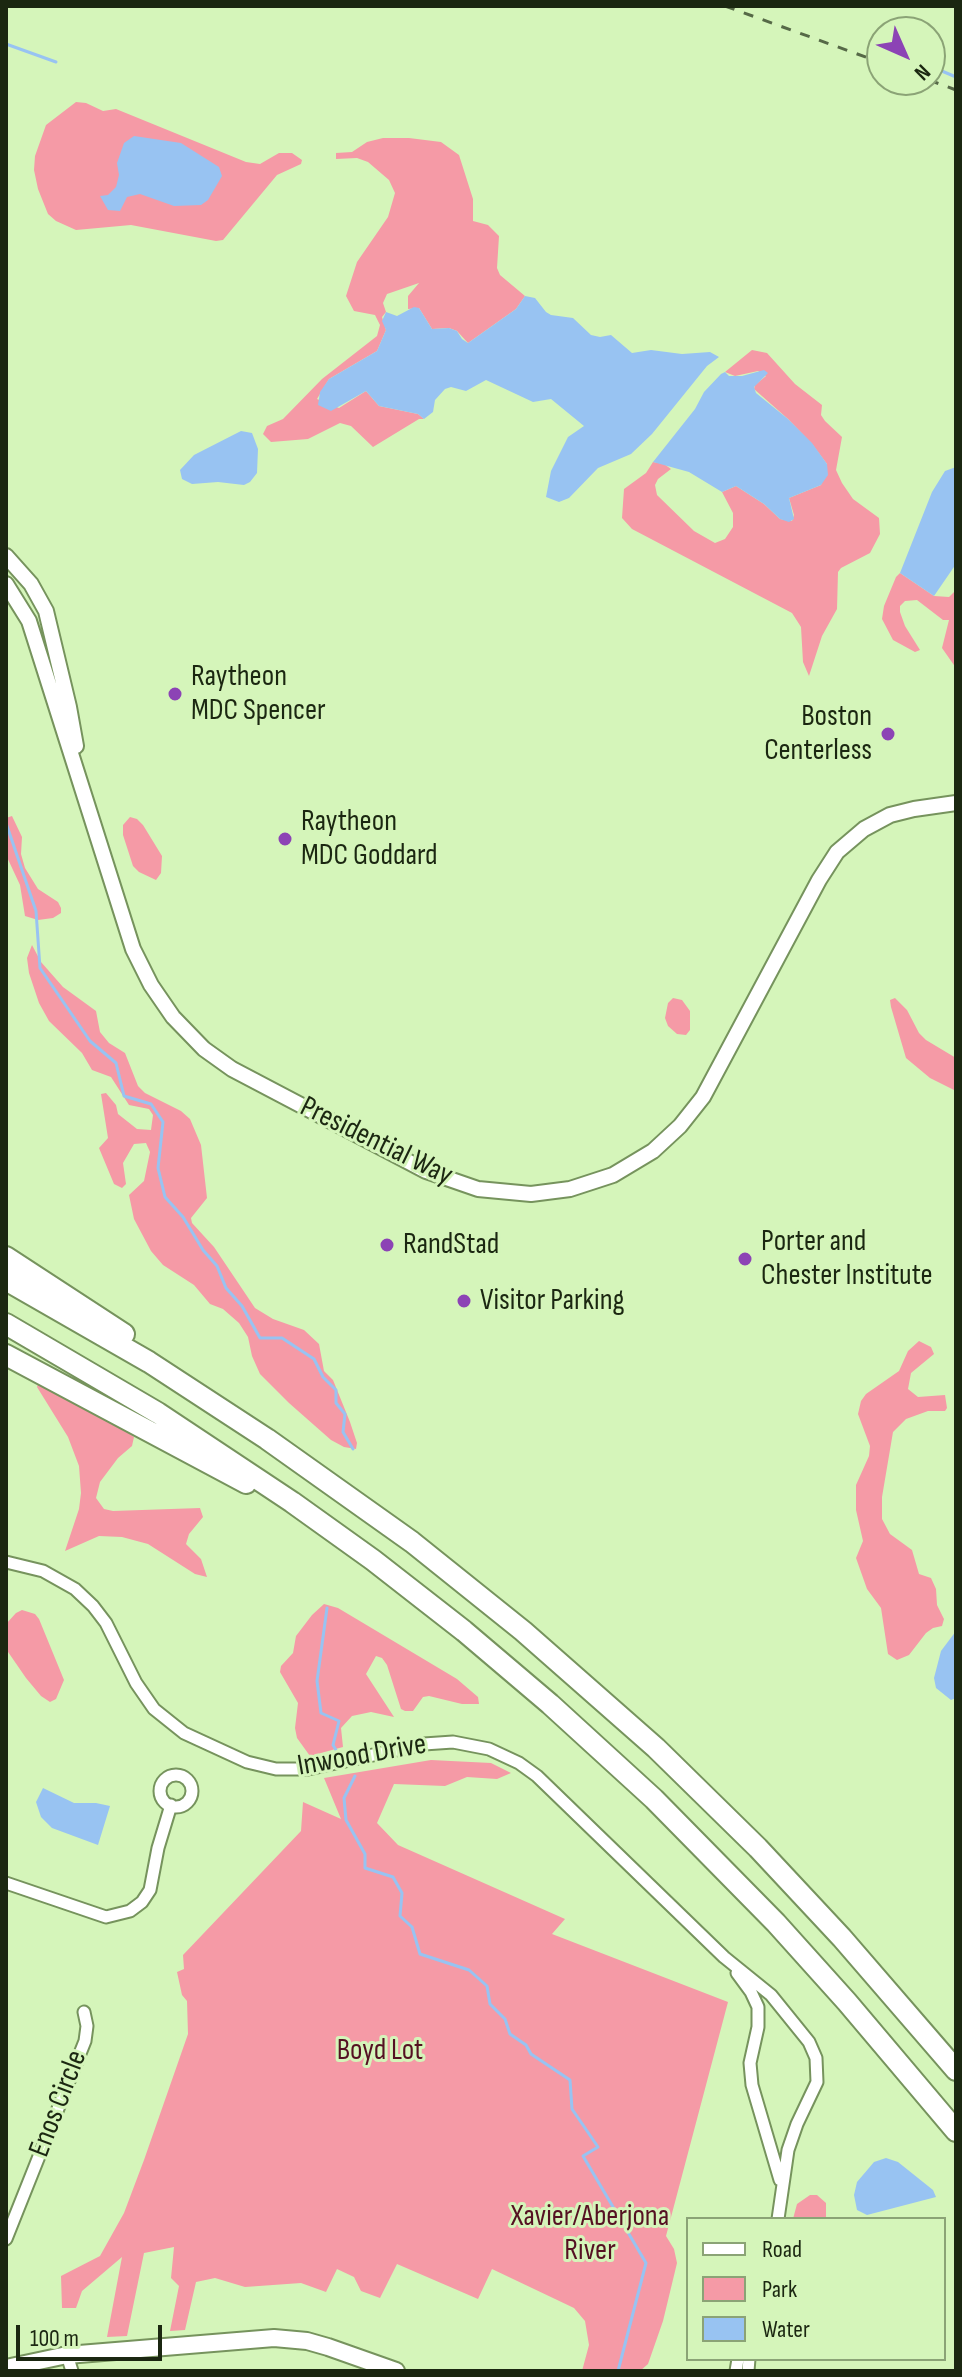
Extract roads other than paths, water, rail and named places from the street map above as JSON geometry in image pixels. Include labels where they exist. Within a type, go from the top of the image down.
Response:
[{"type":"highway","points":[[6,1257],[111,1324],[179,1381]]},
{"type":"highway","points":[[6,1280],[179,1381],[365,1507],[469,1586],[577,1676],[682,1773],[855,1952],[956,2070]]},
{"type":"highway","points":[[6,1324],[177,1425],[292,1502],[464,1631],[654,1799],[800,1948],[956,2131]]},
{"type":"highway","points":[[6,1355],[143,1426],[225,1473],[292,1502]]},
{"type":"main road","points":[[6,2368],[70,2363],[222,2340],[283,2338],[328,2347],[396,2371]]},
{"type":"street","name":"Presidential Way","points":[[6,556],[31,584],[46,611],[69,707],[82,782]]},
{"type":"street","name":"Presidential Way","points":[[6,584],[27,616],[133,949],[157,995],[192,1038],[232,1069],[426,1171],[465,1186],[516,1194],[545,1193],[590,1184],[624,1169],[664,1142],[703,1097],[837,852],[864,829],[890,815],[956,803]]},
{"type":"street","name":"Inwood Drive","points":[[6,1562],[43,1571],[75,1589],[106,1623],[136,1683],[154,1709],[189,1736],[247,1762],[276,1769],[308,1769],[411,1746],[445,1742],[477,1745],[519,1763],[551,1788],[724,1957],[771,1995],[799,2027],[815,2054],[817,2082],[794,2132],[778,2217]]},
{"type":"street","points":[[6,1883],[106,1917],[130,1911],[142,1902],[150,1890],[171,1805]]},
{"type":"street","name":"Inwood Drive","points":[[724,1957],[751,1992],[758,2007],[758,2027],[750,2063],[752,2085],[782,2189]]},
{"type":"street","name":"Enos Circle","points":[[6,2239],[85,2041],[87,2026],[84,2012]]},
{"type":"water","points":[[134,136],[181,143],[219,167],[222,176],[208,200],[201,205],[174,206],[140,194],[127,197],[120,211],[108,210],[100,196],[108,195],[116,187],[119,175],[117,163],[124,143]]},
{"type":"water","points":[[525,296],[535,298],[551,315],[573,318],[591,335],[611,335],[632,353],[651,350],[682,354],[710,352],[719,357],[707,366],[652,434],[631,454],[598,468],[569,498],[559,502],[546,497],[551,471],[568,437],[584,426],[551,399],[533,402],[486,380],[466,391],[451,387],[445,389],[435,400],[433,412],[424,419],[418,414],[379,406],[366,391],[331,411],[318,405],[320,392],[329,379],[377,351],[386,330],[382,321],[386,312],[397,316],[414,307],[419,308],[432,329],[457,331],[468,343],[516,309]]},
{"type":"water","points":[[764,370],[768,373],[754,387],[756,393],[812,443],[827,464],[828,475],[821,485],[789,498],[794,519],[789,522],[780,519],[764,504],[736,486],[722,492],[689,472],[653,462],[695,409],[704,392],[721,374],[742,376]]},
{"type":"water","points":[[241,431],[252,433],[258,449],[257,473],[250,482],[244,485],[218,482],[192,484],[182,479],[180,470],[194,455]]},
{"type":"water","points":[[956,467],[956,564],[934,596],[900,573],[932,492],[945,471]]},
{"type":"water","points":[[956,1631],[956,1698],[951,1700],[936,1688],[934,1678],[941,1651]]},
{"type":"water","points":[[43,1788],[74,1803],[110,1806],[98,1845],[52,1828],[41,1817],[36,1802]]},
{"type":"water","points":[[886,2158],[898,2162],[933,2190],[936,2197],[867,2215],[857,2210],[854,2195],[857,2182],[874,2162]]},
{"type":"waterway","points":[[6,44],[56,62]]},
{"type":"waterway","points":[[946,73],[956,77]]},
{"type":"waterway","points":[[6,823],[36,911],[40,968],[90,1041],[116,1063],[124,1096],[151,1104],[163,1122],[158,1168],[165,1197],[217,1266],[226,1288],[242,1306],[260,1338],[282,1338],[314,1359],[323,1377],[336,1390],[336,1403],[345,1414],[343,1432],[353,1449]]},
{"type":"waterway","points":[[327,1608],[317,1681],[321,1713],[339,1721],[333,1745],[336,1750]]},
{"type":"waterway","points":[[355,1776],[344,1798],[346,1820],[365,1854],[365,1868],[393,1877],[402,1893],[400,1916],[412,1927],[420,1954],[469,1970],[487,1986],[490,2004],[505,2019],[510,2034],[526,2045],[531,2054],[570,2080],[572,2109],[598,2147],[583,2156],[646,2263],[618,2371]]},
{"type":"railway","points":[[725,6],[866,57]]},
{"type":"railway","points":[[946,86],[956,90]]},
{"type":"place","name":"Raytheon MDC Spencer","points":[[175,694]]},
{"type":"place","name":"Boston Centerless","points":[[888,734]]},
{"type":"place","name":"Raytheon MDC Goddard","points":[[285,839]]},
{"type":"place","name":"RandStad","points":[[387,1245]]},
{"type":"place","name":"Porter and Chester Institute","points":[[745,1259]]},
{"type":"place","name":"Visitor Parking","points":[[464,1301]]},
{"type":"park label","name":"Boyd Lot","points":[[380,2051]]},
{"type":"park label","name":"Xavier/Aberjona River","points":[[590,2234]]}]
